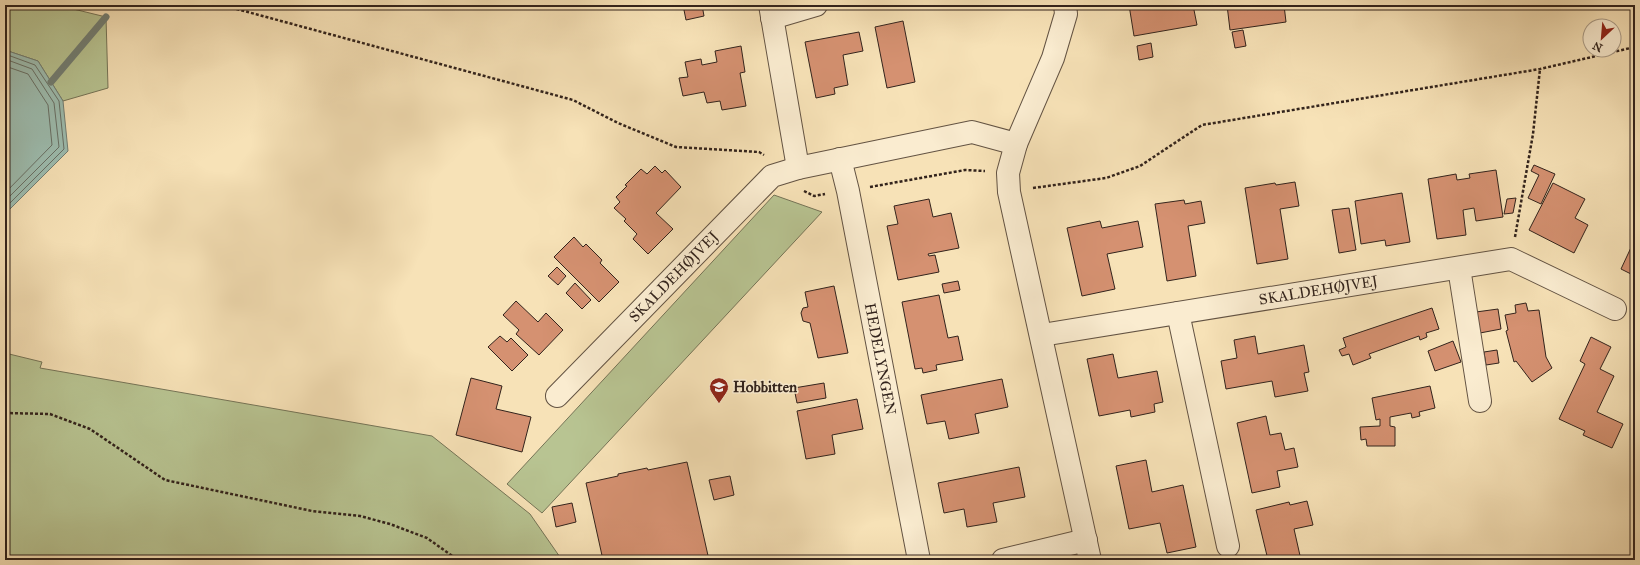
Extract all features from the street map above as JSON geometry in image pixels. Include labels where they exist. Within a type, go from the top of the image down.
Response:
[{"type":"street","points":[[816,5],[771,12],[787,172],[840,159],[972,132],[1016,144]]},
{"type":"street","points":[[1003,560],[1088,550],[1042,335],[1009,192],[1008,173],[1016,144],[1053,58],[1066,14],[1065,5]]},
{"type":"street","name":"HEDELYNGEN","points":[[840,159],[848,191],[919,560]]},
{"type":"street","name":"SKALDEHØJVEJ","points":[[557,396],[787,172]]},
{"type":"street","points":[[1510,259],[1615,309]]},
{"type":"street","name":"SKALDEHØJVEJ","points":[[1042,335],[1510,259]]},
{"type":"street","points":[[1459,268],[1480,401]]},
{"type":"street","points":[[1178,313],[1228,546]]},
{"type":"path","points":[[222,5],[573,100],[618,123],[676,147],[759,152],[787,172],[814,196],[965,170],[1008,173]]},
{"type":"path","points":[[1033,188],[1106,178],[1140,166],[1202,126],[1540,69],[1635,47]]},
{"type":"path","points":[[1510,259],[1533,134],[1540,69]]},
{"type":"path","points":[[5,413],[50,414],[90,429],[165,480],[312,511],[360,516],[390,524],[427,538],[458,560]]},
{"type":"green space","points":[[5,5],[57,5],[106,17],[108,88],[63,101],[38,61],[5,50]]},
{"type":"green space","points":[[774,195],[822,212],[542,513],[507,484]]},
{"type":"green space","points":[[5,353],[42,362],[40,368],[432,436],[530,514],[562,560],[5,560]]},
{"type":"water","points":[[5,50],[38,61],[63,101],[68,151],[5,214]]},
{"type":"building","points":[[683,5],[702,5],[704,16],[686,20]]},
{"type":"building","points":[[1129,5],[1193,5],[1197,25],[1134,36]]},
{"type":"building","points":[[1227,5],[1284,5],[1286,22],[1230,30]]},
{"type":"building","points":[[903,21],[915,82],[887,88],[875,27]]},
{"type":"building","points":[[1243,30],[1246,46],[1235,48],[1232,32]]},
{"type":"building","points":[[859,32],[863,51],[843,55],[848,85],[834,88],[835,94],[816,98],[805,42]]},
{"type":"building","points":[[1151,43],[1153,57],[1139,60],[1137,46]]},
{"type":"building","points":[[741,46],[745,72],[740,73],[746,106],[722,110],[720,101],[707,103],[704,92],[683,96],[679,78],[688,77],[685,62],[701,59],[702,65],[717,62],[715,51]]},
{"type":"building","points":[[1534,165],[1555,174],[1541,204],[1528,198],[1539,175],[1531,171]]},
{"type":"building","points":[[655,166],[662,173],[665,170],[681,187],[656,213],[673,229],[648,254],[633,239],[637,234],[624,221],[626,219],[614,208],[620,202],[616,197],[627,186],[625,185],[641,169],[647,174]]},
{"type":"building","points":[[1496,170],[1503,217],[1476,221],[1474,208],[1463,210],[1466,235],[1437,239],[1428,179],[1456,174],[1457,180],[1470,178],[1469,174]]},
{"type":"building","points":[[1295,182],[1299,206],[1280,209],[1288,259],[1257,264],[1245,188],[1275,183],[1276,185]]},
{"type":"building","points":[[1553,183],[1585,199],[1575,218],[1588,225],[1574,253],[1529,230]]},
{"type":"building","points":[[1402,193],[1410,242],[1386,246],[1385,240],[1361,244],[1355,201]]},
{"type":"building","points":[[1516,198],[1513,213],[1504,214],[1507,199]]},
{"type":"building","points":[[929,199],[933,217],[951,213],[959,248],[928,254],[929,256],[935,255],[939,272],[898,280],[887,226],[898,224],[894,206]]},
{"type":"building","points":[[1184,200],[1185,204],[1201,201],[1205,223],[1188,226],[1196,276],[1167,281],[1155,204]]},
{"type":"building","points":[[1349,208],[1356,250],[1339,253],[1332,210]]},
{"type":"building","points":[[1100,221],[1102,228],[1138,221],[1143,247],[1107,254],[1115,289],[1082,296],[1067,228]]},
{"type":"building","points":[[574,237],[583,247],[586,244],[602,260],[600,263],[619,282],[599,302],[554,257]]},
{"type":"building","points":[[1635,239],[1635,276],[1621,269]]},
{"type":"building","points":[[557,267],[566,276],[558,285],[548,276]]},
{"type":"building","points":[[958,281],[960,290],[944,293],[942,284]]},
{"type":"building","points":[[575,283],[591,300],[582,309],[566,293]]},
{"type":"building","points":[[834,286],[848,353],[818,358],[810,323],[803,321],[801,313],[803,308],[808,307],[805,292]]},
{"type":"building","points":[[939,295],[948,338],[958,336],[963,360],[936,365],[937,370],[923,373],[922,368],[915,369],[902,302]]},
{"type":"building","points":[[516,301],[538,322],[546,313],[563,330],[539,355],[516,334],[519,330],[503,315]]},
{"type":"building","points":[[1526,303],[1528,311],[1539,310],[1546,357],[1552,368],[1532,382],[1516,361],[1514,362],[1506,331],[1508,330],[1505,315],[1516,313],[1515,305]]},
{"type":"building","points":[[1432,308],[1439,329],[1426,333],[1427,337],[1420,340],[1419,336],[1369,354],[1371,358],[1353,365],[1349,354],[1342,356],[1339,350],[1346,347],[1343,338]]},
{"type":"building","points":[[1498,309],[1501,329],[1480,333],[1476,312]]},
{"type":"building","points":[[500,336],[507,342],[511,338],[528,355],[512,371],[488,347]]},
{"type":"building","points":[[1255,336],[1258,354],[1304,345],[1309,372],[1304,373],[1308,391],[1275,397],[1272,381],[1226,389],[1221,361],[1237,358],[1234,340]]},
{"type":"building","points":[[1591,337],[1611,347],[1600,369],[1614,376],[1597,412],[1623,424],[1612,448],[1583,435],[1585,431],[1559,419],[1585,364],[1580,361]]},
{"type":"building","points":[[1453,341],[1461,362],[1435,371],[1428,351]]},
{"type":"building","points":[[1497,350],[1499,363],[1486,365],[1484,352]]},
{"type":"building","points":[[1113,354],[1118,378],[1157,371],[1163,402],[1154,404],[1155,412],[1131,417],[1130,410],[1099,416],[1087,359]]},
{"type":"building","points":[[471,378],[502,386],[496,409],[531,417],[522,452],[456,435]]},
{"type":"building","points":[[1002,379],[1008,407],[975,414],[979,433],[949,439],[945,421],[927,424],[921,395]]},
{"type":"building","points":[[824,383],[826,398],[797,403],[794,388]]},
{"type":"building","points":[[1430,386],[1435,408],[1419,412],[1420,416],[1412,418],[1411,413],[1390,417],[1390,426],[1395,427],[1395,446],[1367,446],[1366,439],[1361,440],[1360,427],[1380,426],[1380,419],[1376,420],[1372,398]]},
{"type":"building","points":[[857,399],[863,429],[832,435],[835,454],[806,459],[797,411]]},
{"type":"building","points":[[1266,416],[1270,435],[1281,433],[1285,450],[1294,448],[1298,467],[1277,471],[1280,487],[1252,493],[1237,423]]},
{"type":"building","points":[[1146,460],[1152,492],[1183,485],[1196,547],[1167,553],[1160,523],[1129,529],[1116,466]]},
{"type":"building","points":[[687,462],[709,560],[603,560],[586,483],[618,476],[618,474]]},
{"type":"building","points":[[1019,467],[1025,497],[993,503],[997,522],[967,527],[964,509],[944,513],[938,483]]},
{"type":"building","points":[[730,476],[734,495],[714,500],[709,480]]},
{"type":"building","points":[[1307,501],[1313,525],[1294,529],[1301,560],[1268,560],[1256,510],[1289,502],[1290,505]]},
{"type":"building","points":[[572,503],[576,522],[556,527],[552,507]]},
{"type":"waterway","points":[[51,82],[106,17]]},
{"type":"place","name":"Hobbitten","points":[[719,404]]}]
